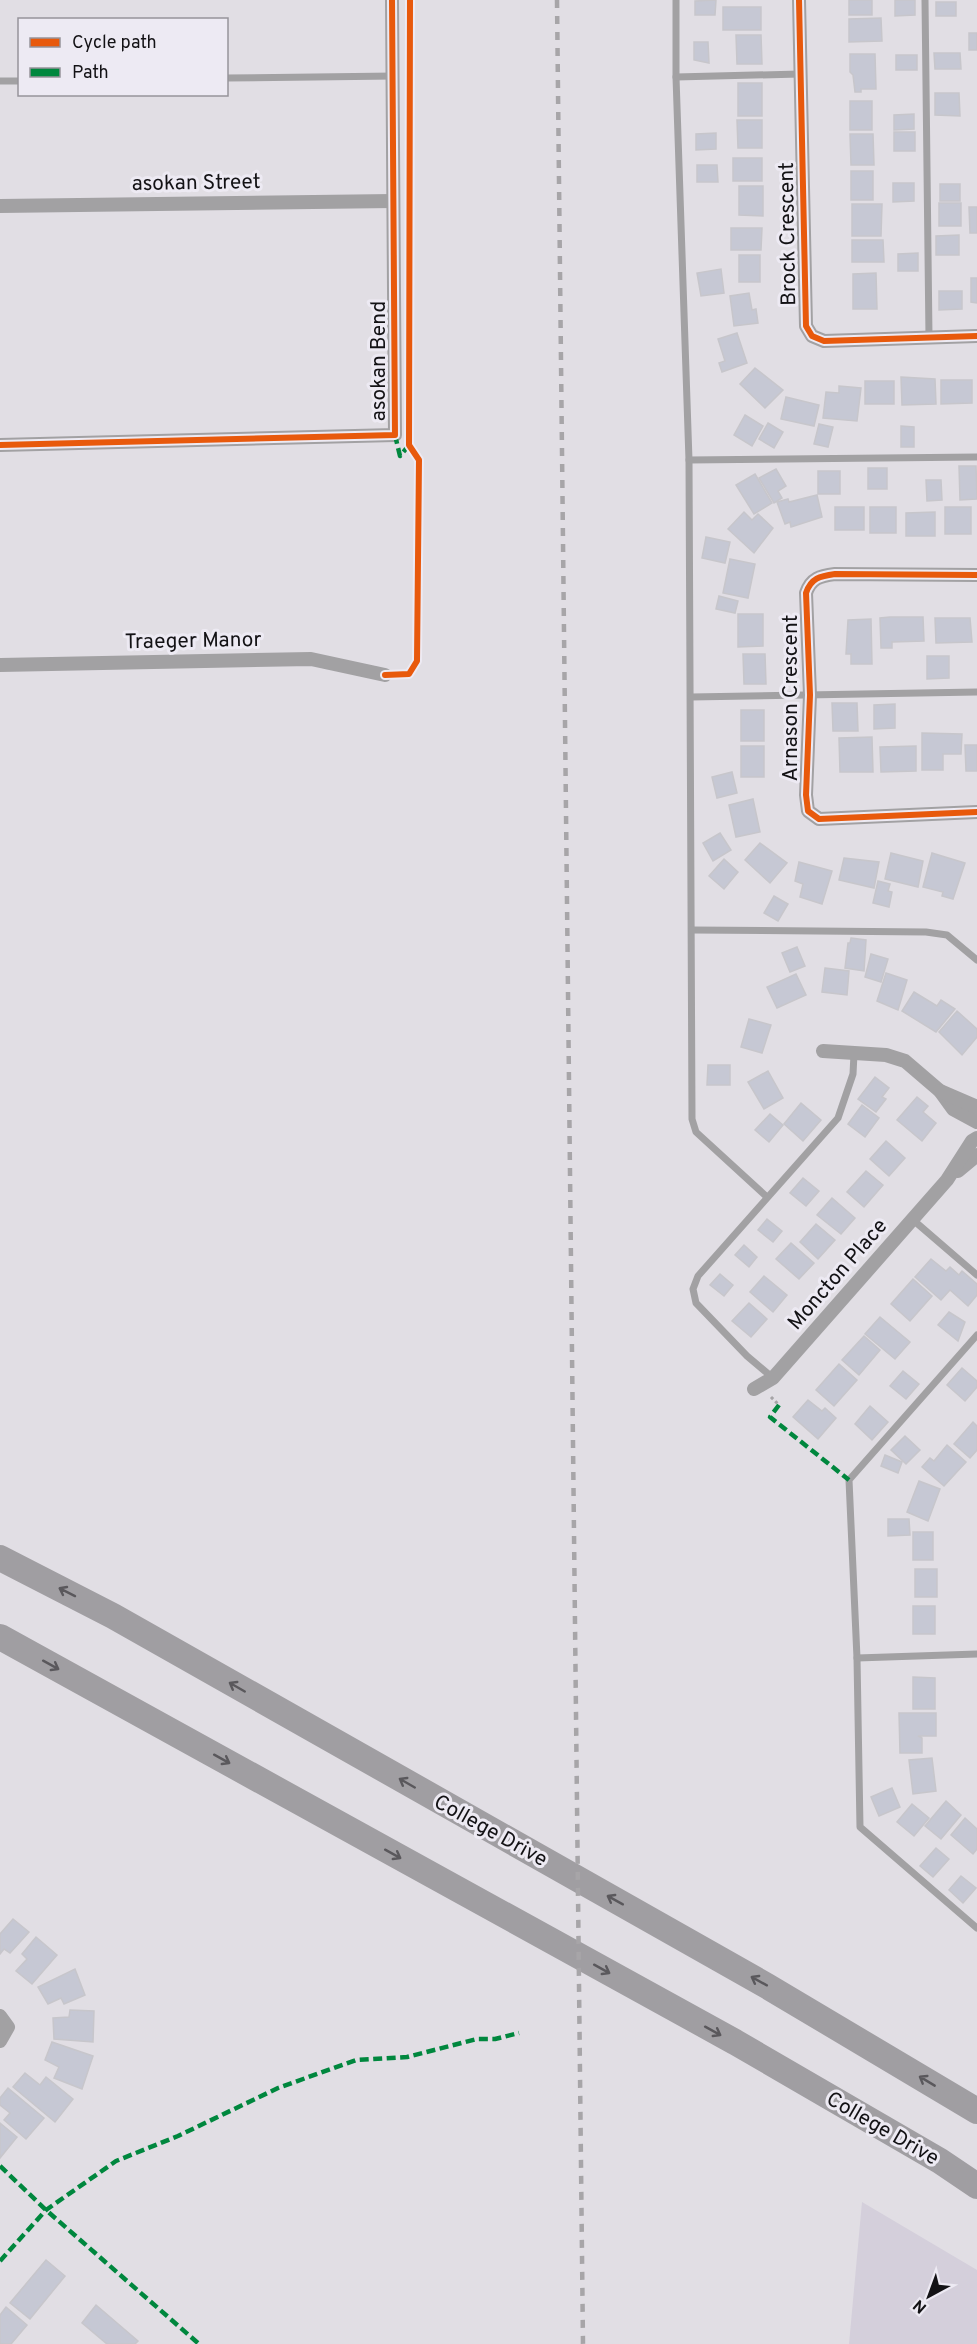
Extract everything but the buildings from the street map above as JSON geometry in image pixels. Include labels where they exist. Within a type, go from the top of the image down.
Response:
[{"type":"highway","name":"College Drive","points":[[0,1558],[113,1616],[666,1929],[977,2111]]},
{"type":"highway","name":"College Drive","points":[[0,1637],[662,2002],[940,2161],[977,2186]]},
{"type":"street","name":"asokan Bend","points":[[0,445],[395,435],[392,0]]},
{"type":"street","name":"Brock Crescent","points":[[799,0],[806,326],[812,336],[824,341],[977,336]]},
{"type":"street","name":"asokan Street","points":[[0,206],[393,201]]},
{"type":"street","name":"Arnason Crescent","points":[[977,575],[835,574],[816,578],[809,584],[806,593],[810,695],[806,804],[813,817],[977,812]]},
{"type":"street","name":"Traeger Manor","points":[[0,665],[311,659],[385,675]]},
{"type":"street","points":[[824,1051],[886,1055],[905,1061],[940,1091],[953,1109],[977,1122]]},
{"type":"street","points":[[940,1091],[977,1107]]},
{"type":"street","name":"Moncton Place","points":[[947,1180],[972,1141],[977,1138]]},
{"type":"street","name":"Moncton Place","points":[[754,1389],[773,1378],[947,1180],[977,1155]]},
{"type":"street","points":[[0,2016],[8,2027],[0,2041]]},
{"type":"lane","points":[[676,0],[676,77],[689,460],[692,1119],[696,1132],[767,1197]]},
{"type":"lane","points":[[925,0],[929,337]]},
{"type":"lane","points":[[676,77],[800,74]]},
{"type":"lane","points":[[228,78],[394,76]]},
{"type":"lane","points":[[0,81],[18,81]]},
{"type":"lane","points":[[689,460],[977,457]]},
{"type":"lane","points":[[691,697],[977,692]]},
{"type":"lane","points":[[692,930],[926,932],[947,935],[977,960]]},
{"type":"lane","points":[[773,1378],[747,1356],[696,1303],[693,1289],[698,1276],[838,1118],[853,1074],[854,1054]]},
{"type":"lane","points":[[912,1219],[977,1275]]},
{"type":"lane","points":[[977,1335],[849,1480],[857,1658],[860,1827],[977,1928]]},
{"type":"lane","points":[[857,1658],[977,1654]]},
{"type":"shaded area","points":[[862,2202],[977,2270],[977,2344],[849,2344]]},
{"type":"railway","points":[[557,0],[583,2344]]},
{"type":"marked path","points":[[395,435],[400,456],[409,445]]},
{"type":"marked path","points":[[779,1405],[770,1417],[849,1480]]},
{"type":"marked path","points":[[0,2261],[46,2210],[116,2161],[178,2136],[278,2088],[356,2060],[407,2057],[477,2039],[495,2039],[519,2033]]},
{"type":"marked path","points":[[0,2166],[46,2210],[199,2344]]},
{"type":"cycle path","points":[[0,445],[395,435],[392,0]]},
{"type":"cycle path","points":[[385,675],[409,674],[417,661],[419,460],[409,445],[410,0]]},
{"type":"cycle path","points":[[799,0],[806,326],[812,336],[824,341],[977,336]]},
{"type":"cycle path","points":[[977,575],[835,574],[817,579],[806,593],[810,695],[806,795],[808,811],[819,819],[977,812]]}]
